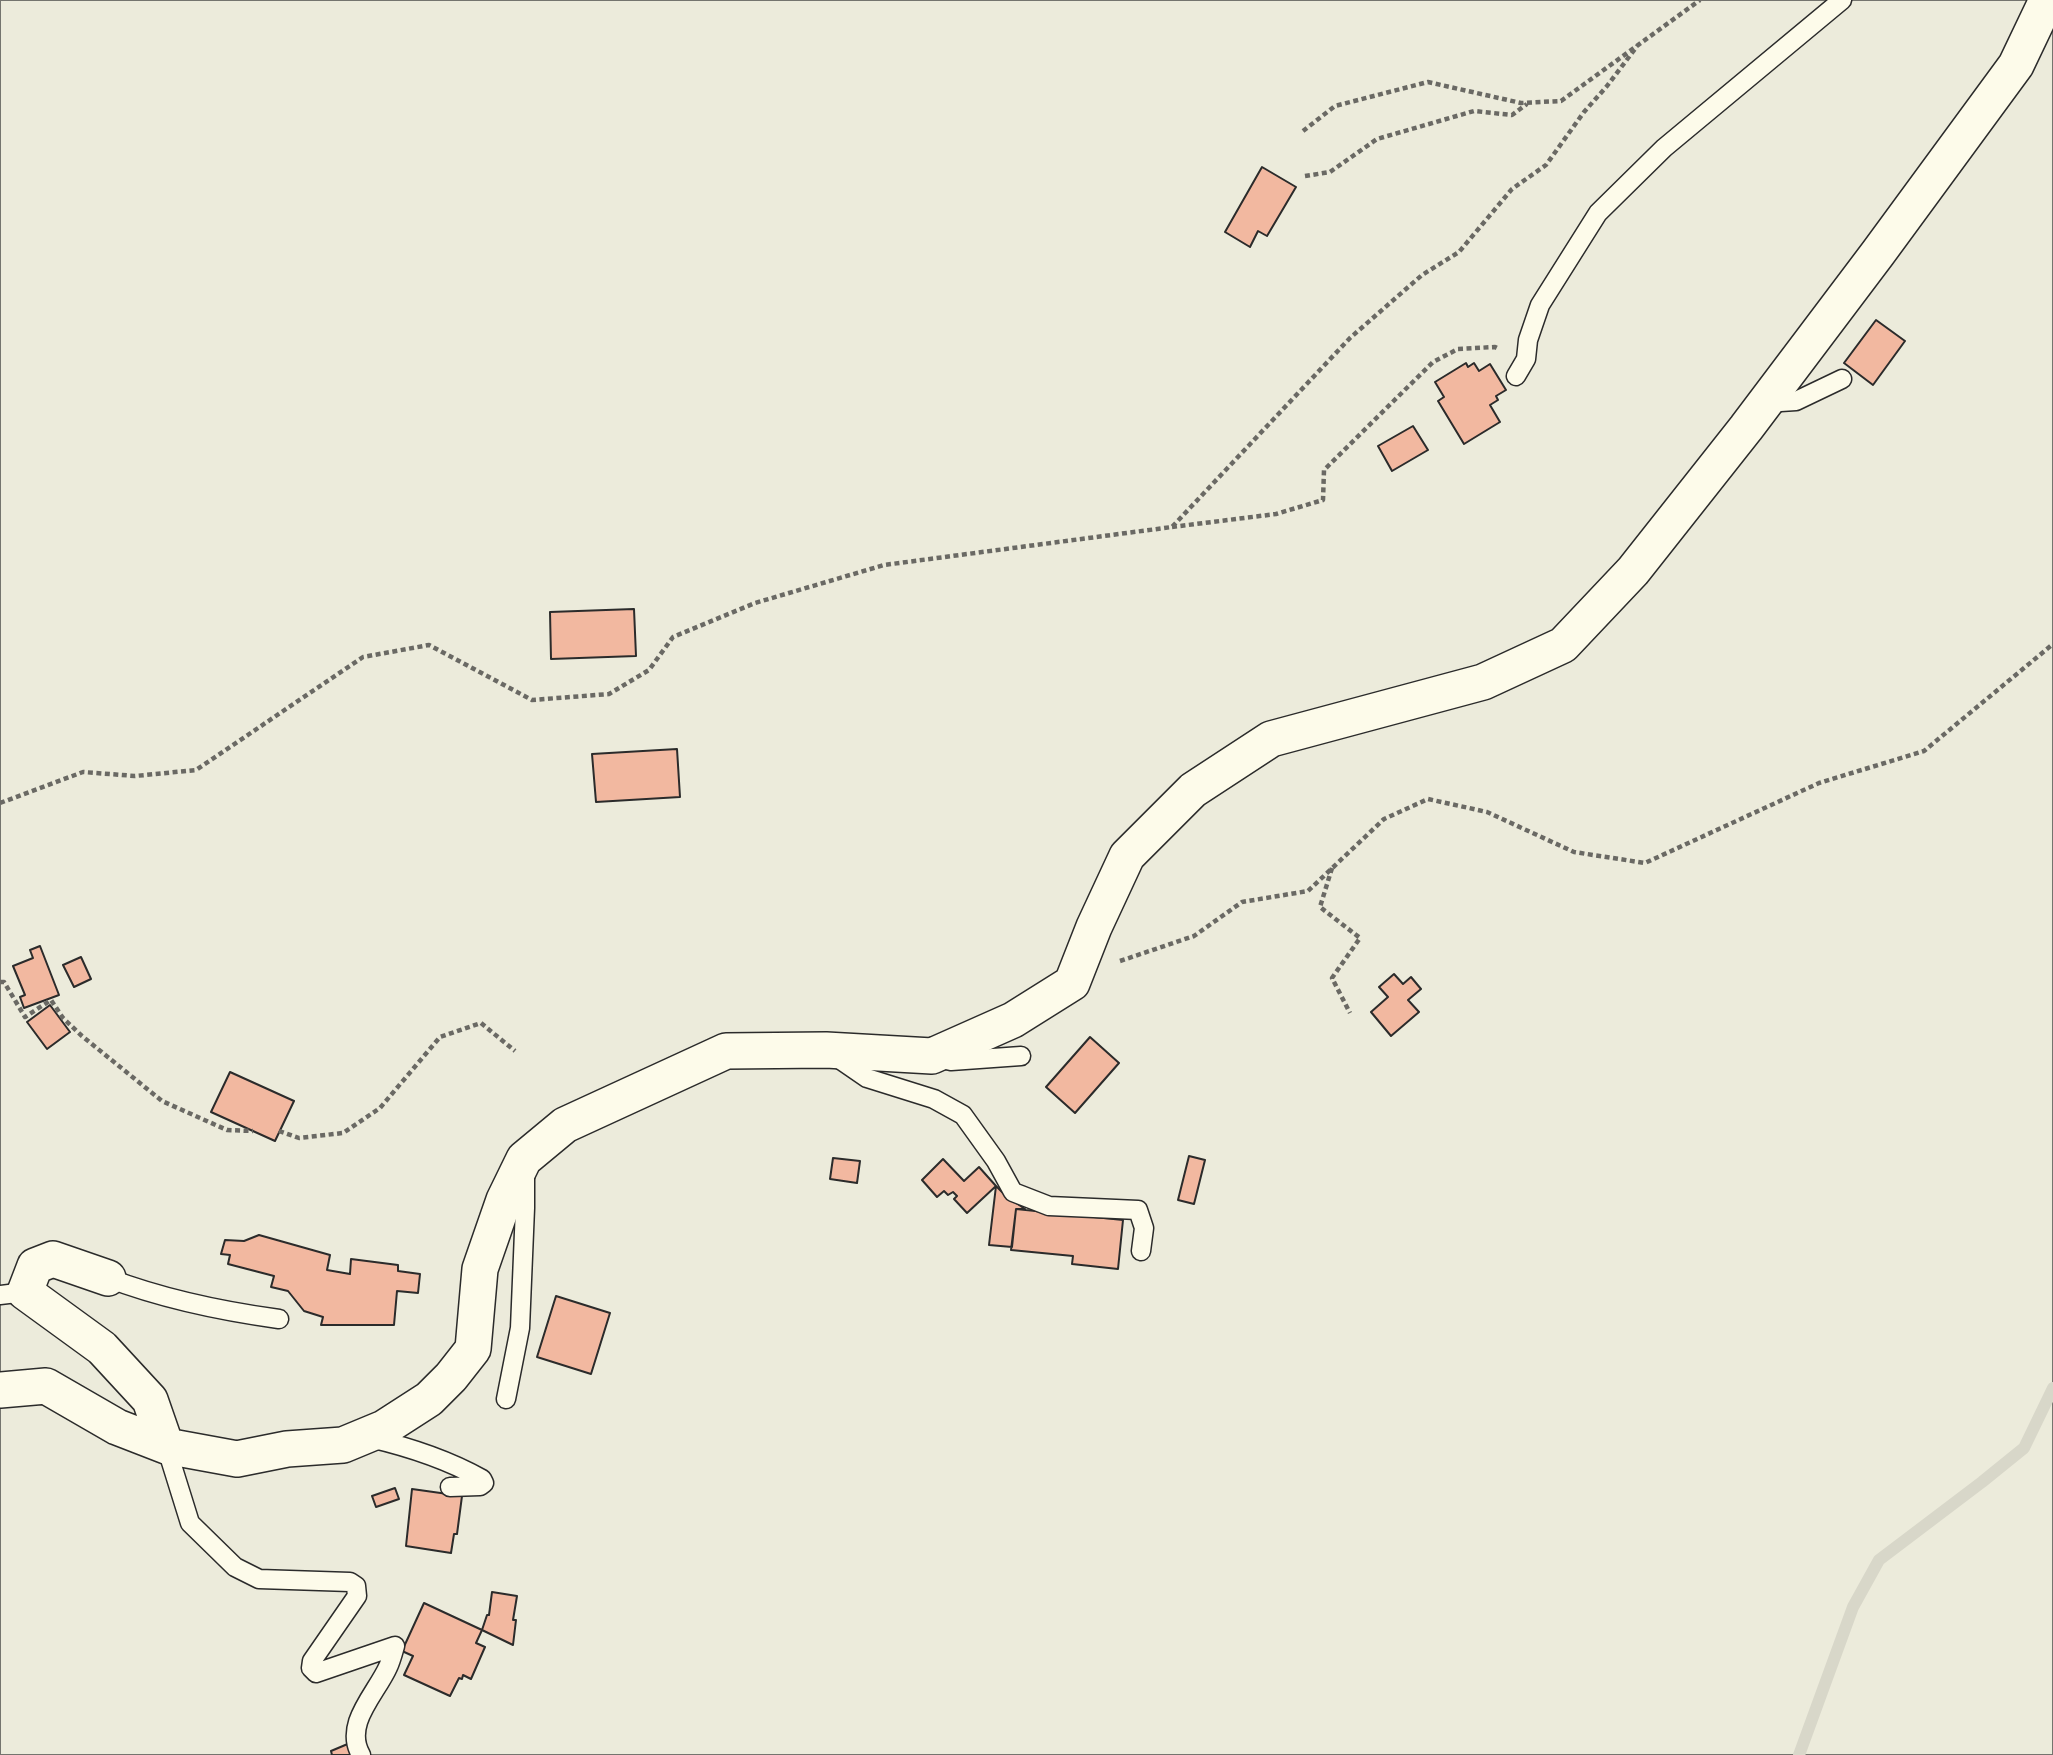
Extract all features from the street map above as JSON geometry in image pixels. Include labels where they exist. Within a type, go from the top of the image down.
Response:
[{"type":"street","points":[[0,1390],[46,1386],[117,1427],[166,1446],[237,1460],[287,1449],[343,1445],[384,1428],[429,1399],[473,1349],[480,1269],[504,1200],[524,1159],[565,1125],[726,1051],[826,1050],[932,1056],[1013,1020],[1072,984],[1094,927],[1127,856],[1193,790],[1271,738],[1483,682],[1563,645],[1633,570],[1765,403],[1878,253],[2017,65],[2047,0]]},
{"type":"street","points":[[108,1278],[53,1259],[35,1266],[13,1294],[102,1348],[150,1400],[166,1446]]},
{"type":"lane","points":[[1516,376],[1526,359],[1528,340],[1540,305],[1598,214],[1664,148],[1842,0]]},
{"type":"lane","points":[[1765,403],[1796,401],[1842,379]]},
{"type":"lane","points":[[826,1050],[867,1078],[934,1099],[963,1115],[996,1161],[1013,1192],[1049,1206],[1138,1210],[1144,1228],[1141,1251]]},
{"type":"lane","points":[[932,1056],[951,1061],[1021,1056]]},
{"type":"lane","points":[[506,1399],[520,1328],[525,1208],[524,1159]]},
{"type":"lane","points":[[108,1278],[127,1286],[221,1311],[279,1319]]},
{"type":"lane","points":[[364,1437],[396,1444],[467,1471],[482,1479],[484,1483],[480,1486],[450,1487]]},
{"type":"lane","points":[[166,1446],[190,1523],[235,1567],[259,1579],[350,1581],[356,1586],[357,1596],[312,1661],[311,1668],[316,1674],[395,1646],[387,1669],[366,1703],[355,1731],[361,1755]]},
{"type":"path","points":[[1303,131],[1335,106],[1428,82],[1521,103],[1561,101],[1700,0]]},
{"type":"path","points":[[1172,527],[1350,338],[1422,275],[1459,253],[1513,189],[1546,165],[1637,45]]},
{"type":"path","points":[[1305,176],[1330,172],[1377,139],[1474,111],[1512,115],[1529,103]]},
{"type":"path","points":[[0,803],[83,772],[135,776],[196,770],[363,657],[429,645],[532,700],[609,694],[649,670],[673,637],[755,603],[884,565],[1276,514],[1323,500],[1324,470],[1433,362],[1458,349],[1495,347],[1526,359]]},
{"type":"path","points":[[1072,984],[1093,970],[1194,936],[1242,902],[1308,891],[1384,819],[1428,799],[1487,812],[1574,852],[1645,863],[1819,783],[1924,751],[2053,644]]},
{"type":"path","points":[[1332,867],[1320,906],[1360,938],[1332,978],[1350,1013]]},
{"type":"path","points":[[0,982],[4,982],[25,1017],[51,1000],[63,1018],[82,1036],[162,1101],[227,1130],[253,1131]]},
{"type":"path","points":[[279,1131],[299,1139],[343,1133],[380,1108],[440,1037],[481,1023],[515,1051]]},
{"type":"shaded area","points":[[0,0],[2053,0],[2053,1755],[0,1755]]},
{"type":"building","points":[[1262,167],[1296,187],[1267,236],[1258,231],[1250,247],[1225,232]]},
{"type":"building","points":[[1876,320],[1905,341],[1873,385],[1844,363]]},
{"type":"building","points":[[1466,363],[1468,367],[1474,363],[1479,371],[1490,364],[1506,390],[1496,396],[1498,400],[1490,405],[1500,422],[1464,444],[1438,401],[1444,397],[1435,382]]},
{"type":"building","points":[[1413,426],[1428,450],[1392,471],[1378,446]]},
{"type":"building","points":[[634,609],[636,656],[551,659],[550,612]]},
{"type":"building","points":[[677,749],[680,797],[596,802],[592,754]]},
{"type":"building","points":[[40,946],[59,995],[24,1008],[20,997],[25,995],[13,966],[33,958],[30,950]]},
{"type":"building","points":[[81,957],[91,979],[74,987],[63,965]]},
{"type":"building","points":[[1394,974],[1403,984],[1411,977],[1421,989],[1408,1000],[1419,1012],[1391,1036],[1371,1012],[1388,997],[1379,987]]},
{"type":"building","points":[[50,1005],[70,1032],[47,1049],[27,1022]]},
{"type":"building","points":[[1090,1037],[1119,1063],[1075,1113],[1046,1087]]},
{"type":"building","points":[[230,1072],[294,1101],[275,1141],[211,1112]]},
{"type":"building","points":[[1189,1156],[1205,1160],[1194,1204],[1178,1200]]},
{"type":"building","points":[[833,1158],[860,1161],[857,1183],[830,1179]]},
{"type":"building","points":[[943,1159],[964,1181],[979,1167],[996,1186],[967,1213],[954,1199],[957,1196],[953,1192],[948,1195],[944,1191],[937,1197],[922,1180]]},
{"type":"building","points":[[996,1186],[1025,1209],[1016,1209],[1012,1247],[989,1245]]},
{"type":"building","points":[[1016,1209],[1123,1220],[1118,1269],[1072,1264],[1073,1256],[1011,1250]]},
{"type":"building","points":[[259,1235],[330,1255],[327,1270],[350,1274],[351,1259],[398,1265],[398,1271],[420,1274],[418,1293],[397,1291],[394,1325],[321,1325],[323,1317],[304,1311],[288,1291],[271,1287],[274,1276],[228,1264],[230,1255],[221,1254],[225,1240],[244,1241]]},
{"type":"building","points":[[556,1296],[610,1313],[591,1374],[537,1357]]},
{"type":"building","points":[[395,1488],[399,1499],[376,1507],[372,1496]]},
{"type":"building","points":[[412,1489],[462,1496],[457,1534],[454,1534],[451,1553],[406,1546]]},
{"type":"building","points":[[492,1592],[517,1596],[513,1645],[482,1630],[489,1615]]},
{"type":"building","points":[[424,1603],[482,1630],[476,1643],[485,1647],[471,1679],[463,1675],[462,1679],[459,1678],[450,1696],[404,1675],[413,1656],[402,1651]]},
{"type":"building","points":[[350,1743],[356,1755],[332,1755],[331,1751]]},
{"type":"waterway","points":[[1799,1755],[1853,1607],[1879,1560],[2024,1448],[2053,1388]]}]
